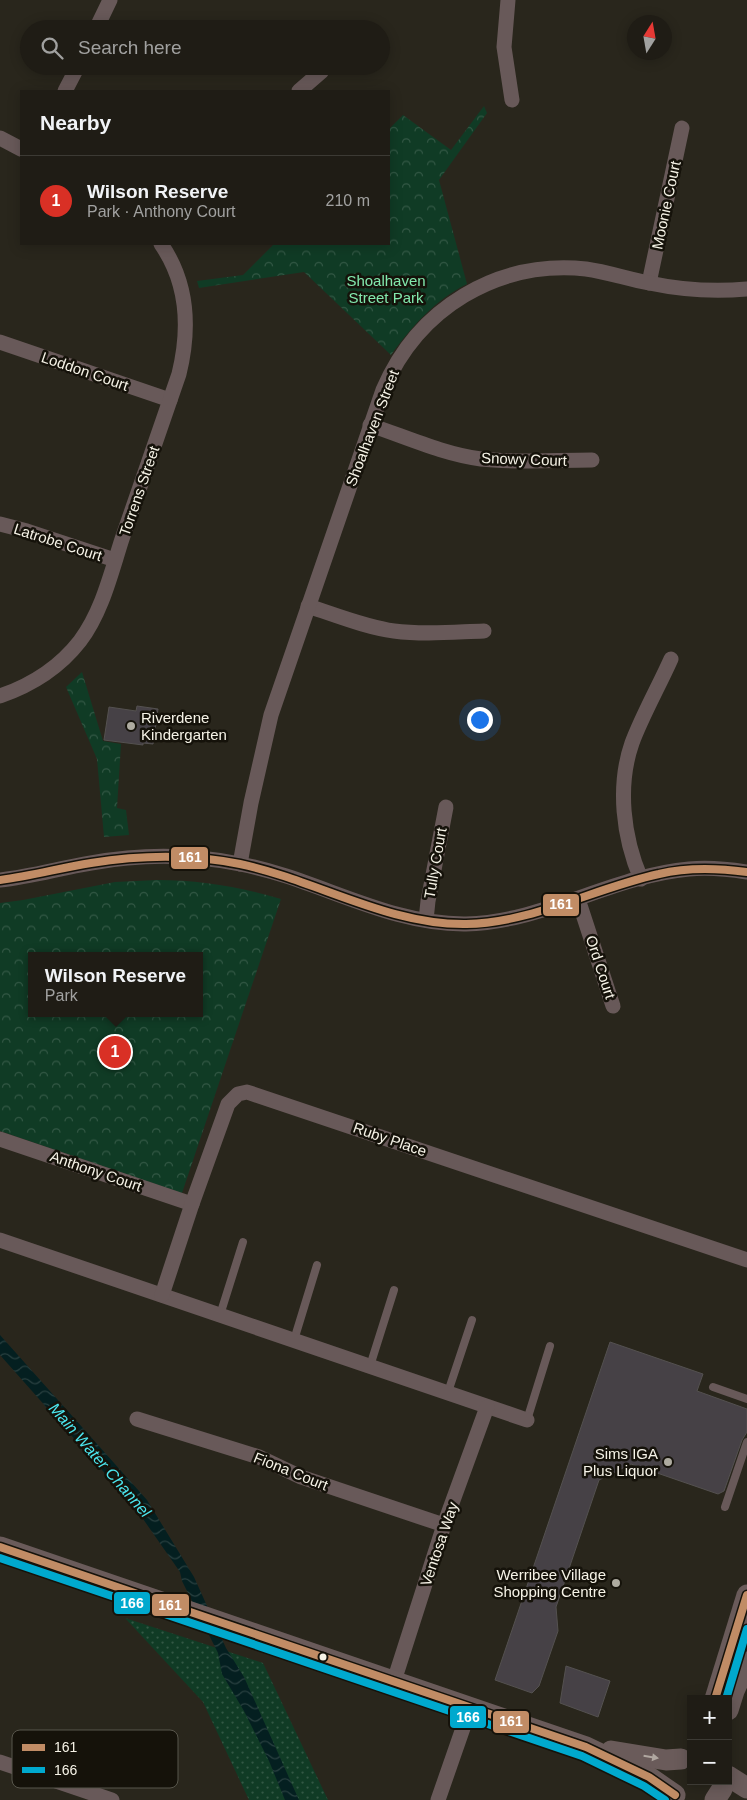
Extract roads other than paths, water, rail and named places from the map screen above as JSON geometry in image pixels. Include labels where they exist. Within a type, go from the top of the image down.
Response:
[{"type":"street","points":[[100,20],[110,0]]},
{"type":"street","points":[[508,0],[504,48],[512,100]]},
{"type":"street","points":[[66,90],[73,75]]},
{"type":"street","points":[[300,90],[317,75]]},
{"type":"street","name":"Moonie Court","points":[[649,283],[682,128]]},
{"type":"street","points":[[0,138],[20,148]]},
{"type":"street","name":"Torrens Street","points":[[0,696],[45,676],[80,640],[96,614],[182,361],[186,324],[181,288],[172,261],[162,245]]},
{"type":"street","name":"Shoalhaven Street","points":[[240,864],[267,730],[370,425],[391,371],[401,355],[436,316],[453,302],[493,281],[518,273],[563,268],[588,270],[649,283],[704,290],[747,289]]},
{"type":"street","name":"Loddon Court","points":[[0,342],[170,400]]},
{"type":"street","name":"Snowy Court","points":[[370,425],[438,448],[478,458],[592,460]]},
{"type":"street","name":"Latrobe Court","points":[[0,524],[27,530],[115,560]]},
{"type":"street","points":[[308,606],[393,631],[411,633],[484,631]]},
{"type":"street","points":[[641,878],[633,861],[624,812],[625,771],[632,743],[671,659]]},
{"type":"street","name":"Tully Court","points":[[426,920],[446,807]]},
{"type":"street","points":[[0,880],[42,874],[90,863],[138,857],[186,857],[240,864],[282,874],[383,909],[426,920],[453,924],[507,920],[641,878],[691,869],[747,872]]},
{"type":"street","name":"Ord Court","points":[[578,899],[613,1006]]},
{"type":"street","name":"Ruby Place","points":[[162,1295],[228,1104],[238,1094],[250,1092],[747,1260]]},
{"type":"street","name":"Anthony Court","points":[[0,1139],[192,1204]]},
{"type":"street","points":[[0,1240],[527,1420]]},
{"type":"street","name":"Ventosa Way","points":[[394,1681],[444,1525],[486,1407]]},
{"type":"street","name":"Fiona Court","points":[[137,1419],[259,1458],[301,1477],[444,1525]]},
{"type":"street","points":[[0,1546],[586,1747],[649,1777],[677,1798]]},
{"type":"street","points":[[716,1695],[747,1596]]},
{"type":"street","points":[[732,1697],[747,1662]]},
{"type":"street","points":[[438,1800],[470,1708]]},
{"type":"street","points":[[586,1747],[655,1758],[687,1755]]},
{"type":"street","points":[[677,1798],[672,1788],[672,1772],[687,1755]]},
{"type":"street","points":[[0,1762],[12,1766]]},
{"type":"street","points":[[732,1779],[747,1788]]},
{"type":"street","points":[[715,1800],[723,1785]]},
{"type":"street","points":[[77,1788],[112,1800]]},
{"type":"lane","points":[[220,1314],[243,1242]]},
{"type":"lane","points":[[294,1340],[318,1265]]},
{"type":"lane","points":[[370,1366],[394,1290]]},
{"type":"lane","points":[[448,1392],[472,1320]]},
{"type":"lane","points":[[527,1420],[550,1346]]},
{"type":"lane","points":[[712,1387],[747,1399]]},
{"type":"lane","points":[[725,1507],[747,1442]]},
{"type":"water","name":"Main Water Channel","points":[[0,1335],[147,1500],[194,1577],[226,1648],[244,1677],[299,1800],[285,1800],[269,1761],[244,1711],[222,1674],[218,1653],[182,1581],[180,1572],[134,1506],[0,1355]]},
{"type":"place","name":"Riverdene Kindergarten","points":[[131,726]]},
{"type":"place","name":"Wilson Reserve","points":[[115,1052]]},
{"type":"place","name":"Sims IGA Plus Liquor","points":[[668,1462]]},
{"type":"place","name":"Werribee Village Shopping Centre","points":[[616,1583]]},
{"type":"park label","name":"Shoalhaven Street Park","points":[[386,288]]}]
